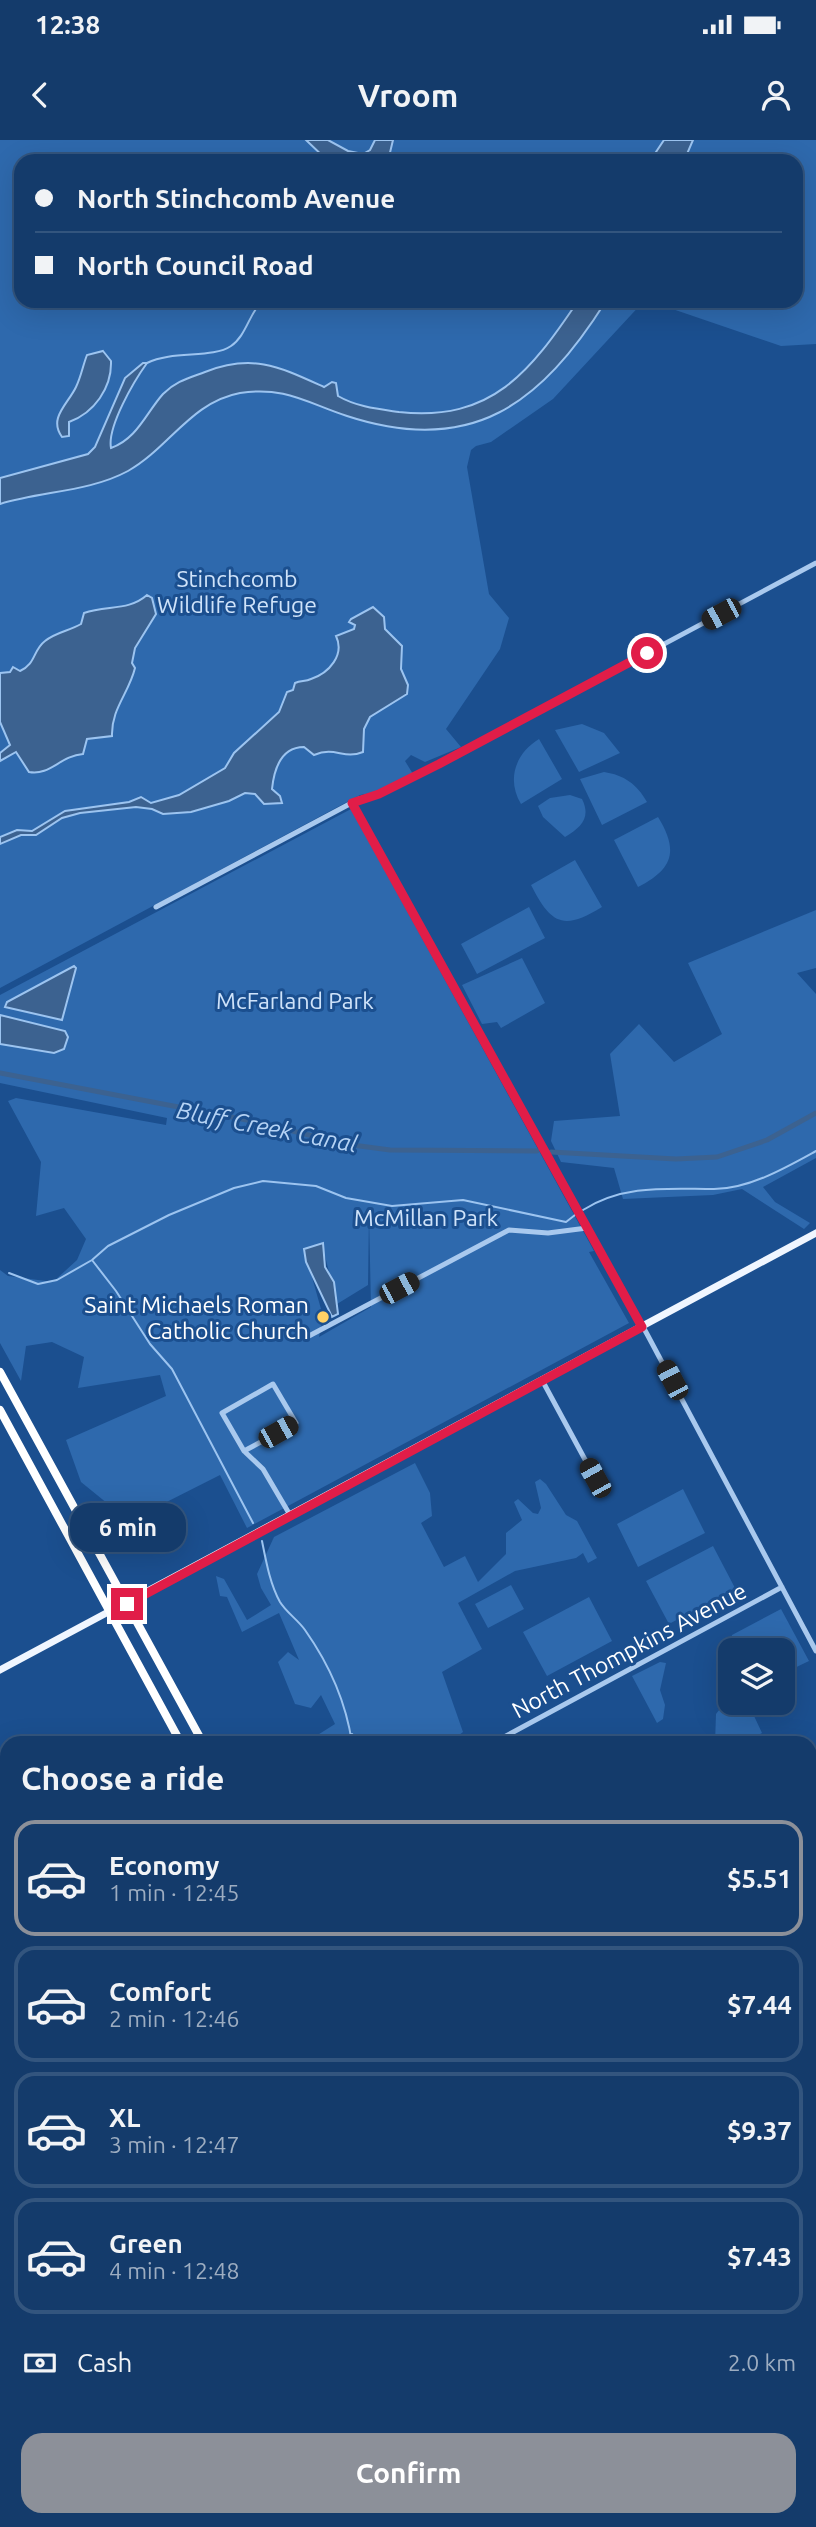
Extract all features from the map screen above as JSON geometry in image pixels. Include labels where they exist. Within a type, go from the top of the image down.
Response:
[{"type":"highway","points":[[0,1372],[199,1736]]},
{"type":"highway","points":[[0,1410],[177,1736]]},
{"type":"main road","points":[[0,1670],[816,1233]]},
{"type":"street","points":[[156,907],[352,803],[379,794],[439,764],[816,564]]},
{"type":"street","points":[[352,803],[642,1327],[816,1651]]},
{"type":"street","points":[[307,1337],[509,1230],[558,1233],[587,1228]]},
{"type":"street","points":[[542,1380],[595,1478]]},
{"type":"street","points":[[244,1451],[296,1423],[273,1384],[222,1413],[244,1451],[263,1469],[290,1515]]},
{"type":"street","name":"North Thompkins Avenue","points":[[506,1736],[782,1587]]},
{"type":"green space","name":"Stinchcomb Wildlife Refuge","points":[[0,140],[816,140],[816,344],[781,346],[670,308],[803,308],[803,154],[14,154],[14,308],[638,308],[553,399],[491,442],[471,450],[467,467],[489,594],[509,618],[500,649],[446,729],[461,747],[425,762],[411,755],[405,761],[413,774],[377,792],[360,795],[0,988]]},
{"type":"green space","points":[[582,724],[604,733],[620,753],[579,772],[555,730]]},
{"type":"green space","points":[[539,739],[562,779],[521,804],[514,785],[516,767],[524,752]]},
{"type":"green space","points":[[604,772],[629,781],[647,802],[602,825],[580,779]]},
{"type":"green space","points":[[570,795],[582,799],[586,811],[580,825],[565,837],[543,817],[538,806],[550,798]]},
{"type":"green space","points":[[351,809],[594,1251],[589,1252],[629,1323],[247,1528],[220,1475],[129,1521],[81,1482],[66,1440],[166,1396],[160,1375],[78,1388],[84,1357],[52,1342],[26,1346],[21,1381],[0,1343],[0,1270],[8,1276],[53,1282],[77,1260],[86,1239],[64,1208],[36,1216],[41,1162],[8,1101],[16,1098],[166,1125],[167,1118],[0,1083],[0,995]],"holes":[[[369,1215],[371,1307],[319,1337],[323,1316],[304,1249],[325,1256],[337,1304],[368,1285]]]},
{"type":"green space","points":[[658,817],[669,840],[669,858],[659,873],[638,887],[614,840]]},
{"type":"green space","points":[[575,860],[602,907],[577,919],[559,920],[545,908],[531,885]]},
{"type":"green space","points":[[529,907],[545,938],[477,974],[461,944]]},
{"type":"green space","points":[[816,910],[816,968],[797,973],[816,994],[816,1158],[763,1187],[775,1202],[810,1223],[804,1229],[742,1189],[713,1195],[623,1199],[614,1168],[561,1162],[551,1141],[554,1121],[620,1116],[610,1054],[639,1024],[674,1062],[722,1034],[688,963]]},
{"type":"green space","points":[[522,958],[545,1003],[501,1028],[497,1022],[482,1024],[462,985]]},
{"type":"green space","points":[[415,1463],[430,1493],[432,1516],[421,1523],[444,1567],[465,1556],[478,1582],[506,1554],[506,1533],[522,1520],[514,1502],[518,1499],[533,1513],[538,1514],[541,1508],[535,1482],[540,1479],[566,1515],[577,1521],[597,1558],[588,1563],[583,1553],[576,1558],[515,1571],[458,1603],[482,1649],[442,1672],[463,1732],[458,1736],[316,1736],[335,1724],[321,1695],[311,1708],[295,1704],[278,1662],[288,1652],[299,1660],[279,1613],[242,1632],[227,1597],[220,1596],[216,1576],[224,1579],[247,1620],[271,1605],[261,1588],[257,1574],[274,1537]]},
{"type":"green space","points":[[683,1489],[705,1533],[638,1567],[617,1524]]},
{"type":"green space","points":[[713,1546],[735,1588],[669,1624],[646,1581]]},
{"type":"green space","points":[[511,1585],[524,1609],[488,1628],[475,1604]]},
{"type":"green space","points":[[589,1597],[612,1641],[547,1676],[523,1632]]},
{"type":"green space","points":[[781,1609],[809,1661],[795,1668],[795,1638],[731,1638],[732,1635]]},
{"type":"green space","points":[[660,1662],[666,1663],[660,1690],[665,1705],[663,1719],[657,1723],[632,1676]]},
{"type":"green space","points":[[718,1711],[718,1715],[754,1715],[762,1733],[756,1736],[715,1736]]},
{"type":"shaded area","points":[[306,140],[328,140],[348,151],[363,154],[321,154]]},
{"type":"shaded area","points":[[375,140],[393,140],[390,154],[363,154],[370,150]]},
{"type":"shaded area","points":[[664,140],[693,140],[687,154],[655,154]]},
{"type":"shaded area","points":[[573,308],[601,308],[556,368],[528,393],[499,412],[467,425],[431,430],[391,427],[347,416],[283,394],[256,391],[240,393],[208,406],[143,461],[113,478],[0,504],[0,478],[88,454],[95,447],[125,378],[143,363],[147,363],[117,417],[111,448],[134,432],[163,394],[173,386],[222,366],[238,364],[252,363],[280,368],[324,387],[332,382],[336,383],[338,396],[368,407],[431,413],[459,409],[484,400],[505,387],[525,370]]},
{"type":"shaded area","points":[[103,351],[111,361],[105,390],[94,406],[69,422],[69,436],[62,437],[58,430],[58,417],[76,387],[87,355]]},
{"type":"shaded area","points":[[147,595],[152,598],[156,614],[135,648],[132,663],[135,668],[117,709],[112,736],[87,739],[83,754],[68,758],[43,771],[29,772],[16,752],[0,761],[0,753],[10,745],[0,722],[0,673],[10,672],[13,667],[20,671],[25,668],[45,641],[81,624],[84,613],[125,606]]},
{"type":"shaded area","points":[[373,607],[384,617],[385,629],[402,646],[401,669],[408,685],[407,694],[370,717],[364,729],[363,752],[350,755],[328,752],[314,755],[304,747],[289,751],[277,767],[272,789],[280,796],[282,803],[264,804],[255,794],[245,793],[229,801],[191,812],[163,814],[136,807],[80,813],[62,818],[36,835],[21,835],[0,844],[0,837],[17,830],[32,831],[65,811],[129,802],[141,797],[151,803],[179,795],[225,768],[234,753],[279,712],[287,692],[293,690],[295,683],[309,680],[329,668],[337,656],[336,636],[354,629],[355,625],[349,622],[351,619]]},
{"type":"shaded area","points":[[74,966],[76,968],[62,1020],[5,1007],[7,1002]]},
{"type":"shaded area","points":[[0,1015],[65,1031],[68,1037],[64,1049],[54,1053],[0,1044]]},
{"type":"shaded area","points":[[323,1243],[325,1267],[334,1282],[338,1314],[332,1317],[306,1262],[304,1249]]},
{"type":"waterway","points":[[147,363],[168,357],[214,352],[231,346],[240,337],[257,308]]},
{"type":"waterway","name":"Bluff Creek Canal","points":[[0,1073],[252,1121],[345,1144],[390,1150],[537,1151]]},
{"type":"waterway","name":"Bluff Creek Canal","points":[[551,1152],[676,1159],[717,1157],[767,1140],[816,1113]]},
{"type":"waterway","points":[[583,1210],[630,1192],[714,1189],[741,1185],[767,1176],[816,1151]]},
{"type":"waterway","points":[[9,1273],[38,1284],[57,1280],[92,1260],[108,1246],[169,1215],[234,1188],[263,1181],[316,1186],[346,1198],[392,1206],[463,1200],[566,1222],[575,1215]]},
{"type":"waterway","points":[[92,1260],[116,1291],[150,1344],[172,1369],[253,1523]]},
{"type":"waterway","points":[[262,1541],[271,1580],[280,1602],[305,1630],[322,1656],[346,1713],[351,1736]]},
{"type":"place","name":"Saint Michaels Roman Catholic Church","points":[[323,1317]]},
{"type":"route","points":[[127,1604],[642,1327],[352,803],[379,794],[439,764],[647,653]]},
{"type":"park label","name":"McFarland Park","points":[[295,1000]]},
{"type":"park label","name":"McMillan Park","points":[[426,1217]]}]
